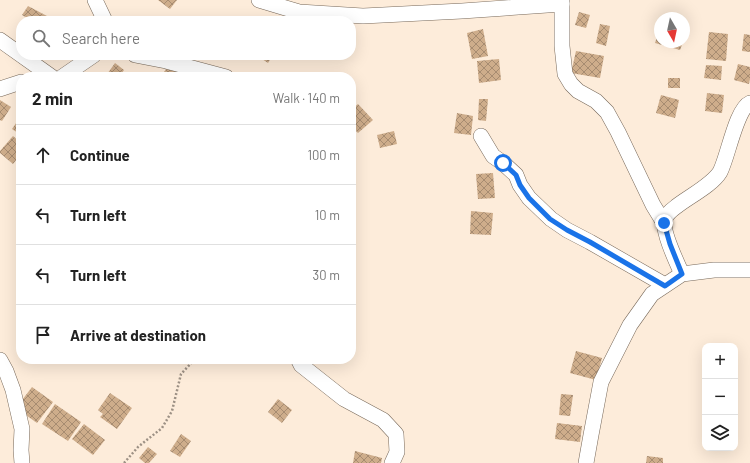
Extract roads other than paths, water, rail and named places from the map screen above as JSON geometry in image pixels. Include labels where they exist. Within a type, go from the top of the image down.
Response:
[{"type":"street","points":[[95,0],[102,16]]},
{"type":"street","points":[[259,0],[299,12],[363,16],[462,11],[562,2],[562,46],[565,74],[578,92],[596,101],[607,112],[653,205],[664,223],[670,244],[682,274]]},
{"type":"street","points":[[0,40],[16,53]]},
{"type":"street","points":[[24,60],[39,72]]},
{"type":"street","points":[[69,72],[87,60]]},
{"type":"street","points":[[161,60],[207,72]]},
{"type":"street","points":[[0,89],[16,84]]},
{"type":"street","points":[[664,223],[665,218],[671,211],[711,183],[720,172],[738,119],[750,103]]},
{"type":"street","points":[[481,136],[493,156],[516,175],[520,185],[529,198],[550,219],[665,286]]},
{"type":"street","points":[[586,463],[601,382],[630,325],[652,294],[682,274],[714,270],[750,270]]},
{"type":"street","points":[[0,360],[13,390],[22,429],[22,463]]},
{"type":"street","points":[[301,364],[344,399],[383,420],[396,434],[397,452],[392,463]]}]
